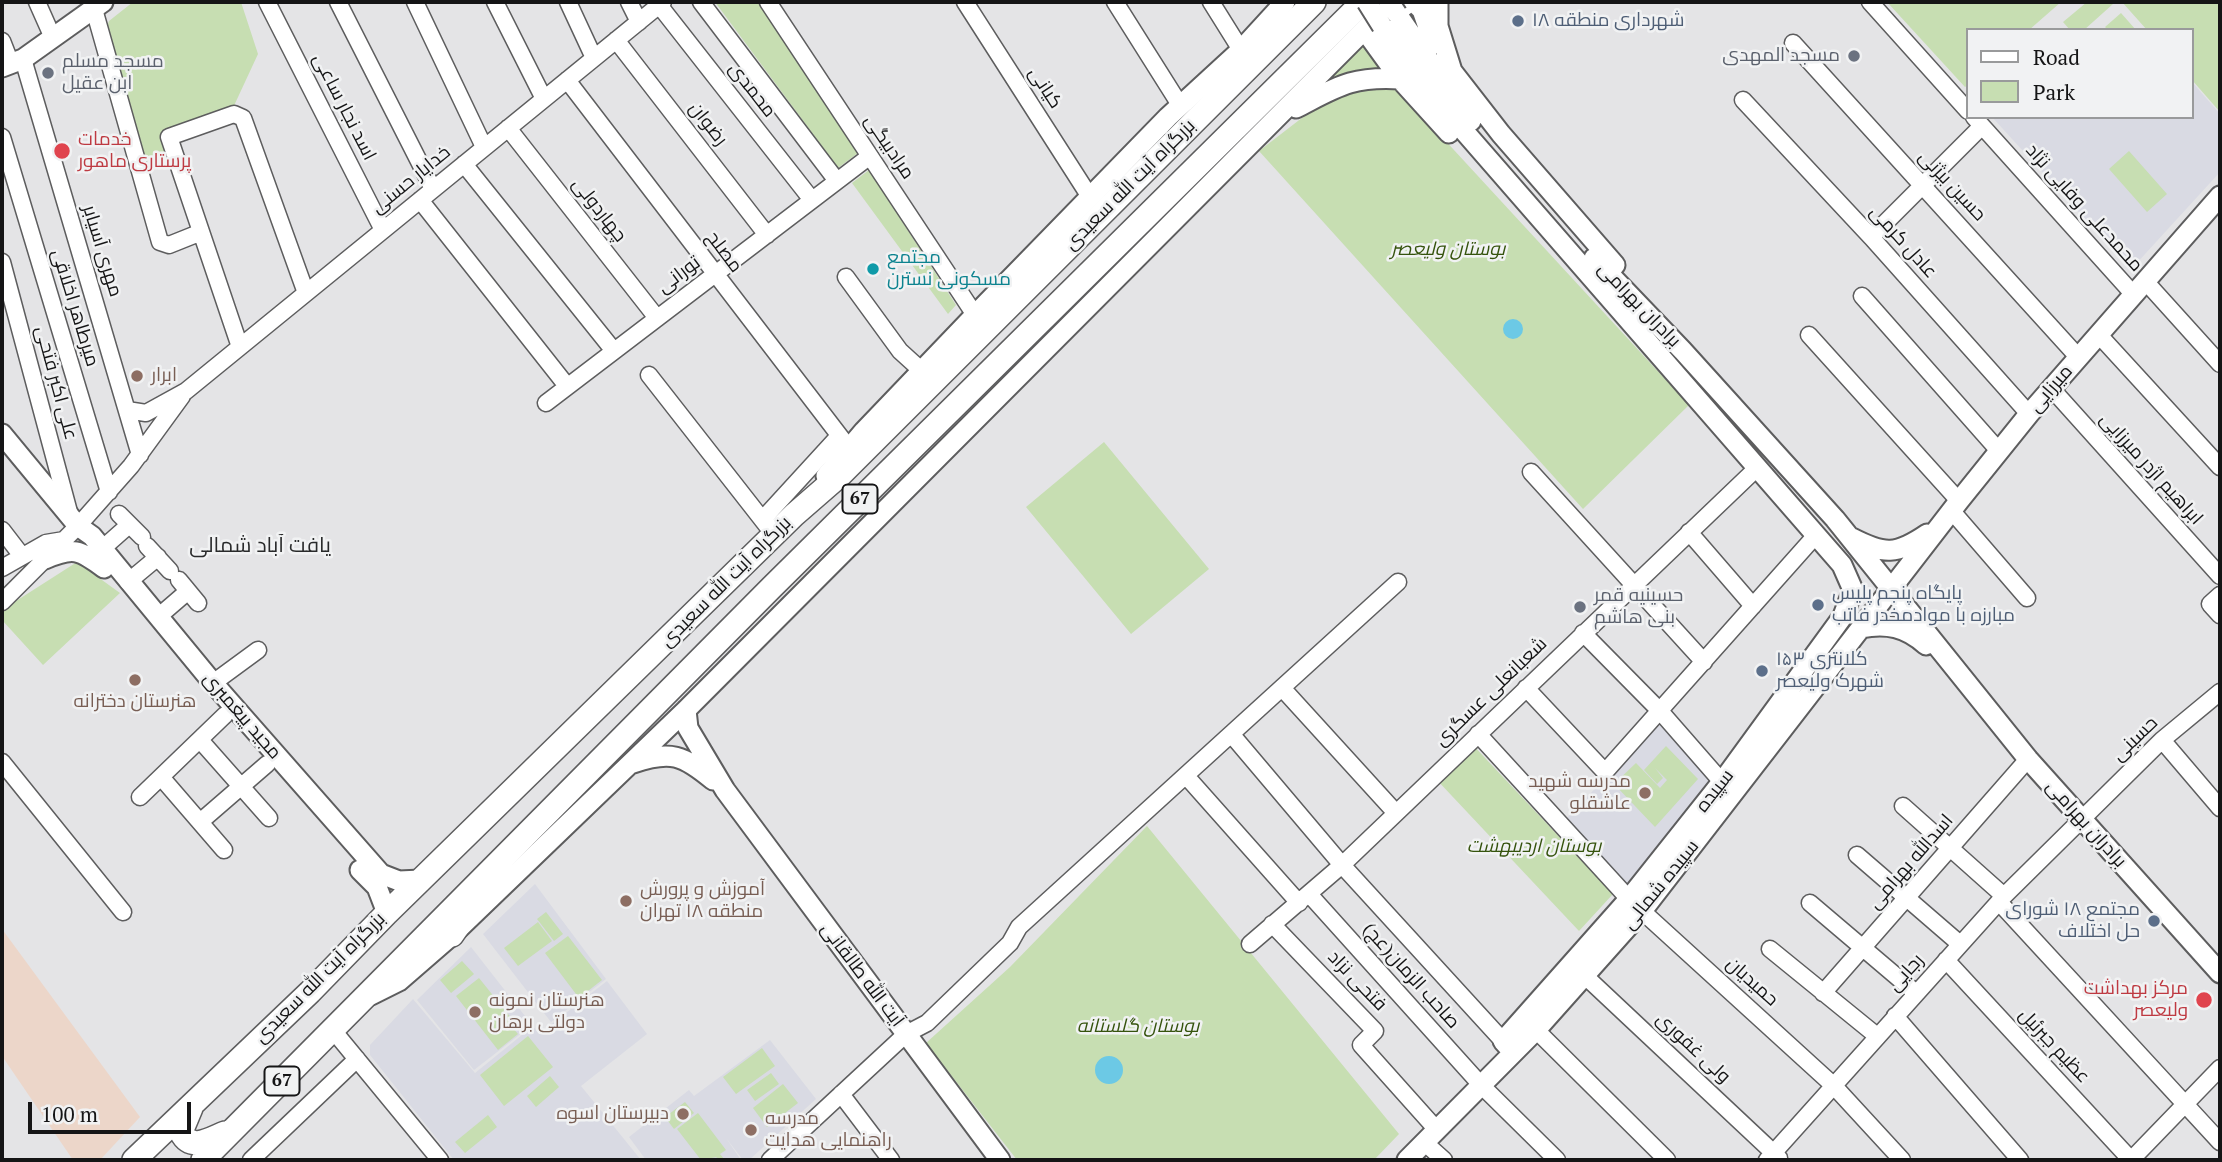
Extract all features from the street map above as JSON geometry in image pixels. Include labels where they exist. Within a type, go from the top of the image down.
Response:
[{"type":"highway","name":"بزرگراه آیت الله سعیدی","points":[[134,1160],[310,992],[769,528],[794,515],[840,475],[1314,2]]},
{"type":"highway","name":"بزرگراه آیت الله سعیدی","points":[[203,1160],[772,587],[1365,2]]},
{"type":"highway","points":[[452,935],[514,848]]},
{"type":"highway","points":[[198,1097],[181,1132],[187,1141],[194,1144],[205,1142],[237,1127]]},
{"type":"main road","points":[[1365,2],[1422,10],[1429,36],[1452,71],[1493,124],[1636,289],[1683,351]]},
{"type":"main road","points":[[1438,2],[1438,26],[1452,71]]},
{"type":"main road","points":[[12,64],[53,38],[96,4]]},
{"type":"main road","points":[[794,515],[844,442],[922,371],[1180,105],[1241,50],[1282,4]]},
{"type":"main road","points":[[1397,8],[1372,29],[1371,39],[1400,79],[1600,299],[1641,338]]},
{"type":"main road","name":"بزرگراه آیت الله سعیدی","points":[[361,1001],[399,981],[452,935],[686,710],[1280,116],[1397,8]]},
{"type":"main road","name":"برادران بهرامی","points":[[1397,8],[1443,107],[1572,252],[1641,338],[1819,538],[1849,577],[1853,590]]},
{"type":"main road","name":"برادران بهرامی","points":[[1397,8],[1457,104],[1497,152],[1637,305],[1683,351],[1846,532],[2028,759],[2220,973]]},
{"type":"main road","points":[[1280,116],[1348,82],[1365,78],[1400,79]]},
{"type":"main road","name":"میرزایی","points":[[1891,590],[2029,414],[2220,196]]},
{"type":"main road","name":"مجید پیغمبری","points":[[2,434],[74,520],[83,542],[128,582],[213,683],[267,764],[358,867],[377,879]]},
{"type":"main road","points":[[1819,538],[1843,543],[1846,532],[1875,548],[1897,551],[1950,512]]},
{"type":"main road","points":[[45,559],[67,550],[103,558]]},
{"type":"main road","name":"مجید پیغمبری","points":[[103,558],[230,711],[377,879]]},
{"type":"main road","name":"سپیده","points":[[1508,1047],[1636,905],[1679,850],[1722,782],[1754,754],[1843,616],[1853,590]]},
{"type":"main road","name":"سپیده شمالی","points":[[1679,850],[1754,754],[1891,590]]},
{"type":"main road","points":[[1861,628],[1895,626],[1914,633],[1956,671]]},
{"type":"main road","name":"آیت الله طالقانی","points":[[686,710],[688,728],[724,790],[1000,1160]]},
{"type":"main road","name":"آیت الله طالقانی","points":[[630,764],[653,756],[676,756],[700,769],[724,790]]},
{"type":"main road","points":[[387,912],[377,879],[421,880]]},
{"type":"main road","name":"سپیده شمالی","points":[[1406,1160],[1481,1085],[1508,1047],[1536,1030],[1584,975],[1636,905]]},
{"type":"street","points":[[37,2],[53,38]]},
{"type":"street","name":"اسد نجار ساعی","points":[[267,2],[383,230]]},
{"type":"street","points":[[338,2],[427,195],[568,386]]},
{"type":"street","points":[[415,2],[484,148]]},
{"type":"street","points":[[495,2],[544,99]]},
{"type":"street","points":[[568,2],[594,58]]},
{"type":"street","points":[[629,2],[639,22]]},
{"type":"street","points":[[701,2],[837,181]]},
{"type":"street","name":"مرادبیگی","points":[[768,2],[975,315]]},
{"type":"street","name":"کیانی","points":[[965,2],[1090,197]]},
{"type":"street","points":[[1115,2],[1180,105]]},
{"type":"street","points":[[1211,2],[1241,50]]},
{"type":"street","points":[[1870,2],[1966,109]]},
{"type":"street","name":"خدایار حسنی","points":[[127,410],[146,413],[186,391],[661,3]]},
{"type":"street","name":"محمدی","points":[[661,3],[812,200]]},
{"type":"street","points":[[96,4],[160,242],[164,245],[199,233]]},
{"type":"street","name":"رضوان","points":[[616,40],[767,235]]},
{"type":"street","name":"مهری آسیابر","points":[[2,41],[12,64],[140,454]]},
{"type":"street","name":"حسین بیژنی","points":[[1793,43],[2079,358]]},
{"type":"street","name":"مصلح","points":[[567,80],[844,442]]},
{"type":"street","name":"عادل کرمی","points":[[1743,100],[1871,237],[2029,414]]},
{"type":"street","points":[[240,347],[199,233],[169,137],[239,115],[306,293]]},
{"type":"street","points":[[1871,237],[1923,184],[1978,121]]},
{"type":"street","name":"محمدعلی وفایی نژاد","points":[[1978,121],[2140,288],[2220,364]]},
{"type":"street","name":"چهاردولی","points":[[508,128],[657,318]]},
{"type":"street","name":"میرطاهر اخلاقی","points":[[2,137],[109,492]]},
{"type":"street","name":"تورانی","points":[[546,402],[870,156]]},
{"type":"street","points":[[464,164],[614,351]]},
{"type":"street","name":"علی اکبر فتحی","points":[[2,262],[74,520]]},
{"type":"street","points":[[846,277],[900,351],[922,371]]},
{"type":"street","points":[[1862,296],[2000,451]]},
{"type":"street","points":[[1809,335],[1950,512],[2027,598]]},
{"type":"street","points":[[2099,335],[2220,467]]},
{"type":"street","points":[[649,375],[769,528],[844,442]]},
{"type":"street","points":[[18,383],[34,379]]},
{"type":"street","name":"ابراهیم اژدر میرزایی","points":[[2052,389],[2220,576]]},
{"type":"street","name":"خدایار حسنی","points":[[2,602],[64,540],[74,520],[109,492],[186,391]]},
{"type":"street","name":"شعبانعلی عسگری","points":[[1250,944],[1342,865],[1758,467]]},
{"type":"street","points":[[1531,472],[1635,583],[1704,662]]},
{"type":"street","points":[[103,558],[124,519],[184,587],[158,617]]},
{"type":"street","points":[[2,530],[22,556]]},
{"type":"street","points":[[1689,532],[1753,606]]},
{"type":"street","points":[[1526,688],[1605,772],[1753,606],[1819,538]]},
{"type":"street","points":[[2,568],[46,543],[64,540]]},
{"type":"street","points":[[128,582],[149,547]]},
{"type":"street","points":[[779,1157],[905,1034],[927,1023],[1010,943],[1019,928],[1398,582]]},
{"type":"street","points":[[1583,634],[1660,711],[1722,782]]},
{"type":"street","points":[[213,683],[258,650]]},
{"type":"street","points":[[1283,689],[1396,813]]},
{"type":"street","name":"حسینی","points":[[2084,821],[2162,740],[2218,699]]},
{"type":"street","points":[[140,797],[230,711]]},
{"type":"street","name":"حمیدیان","points":[[1478,734],[1636,905],[1833,1085],[1902,1160]]},
{"type":"street","points":[[1232,735],[1342,865],[1508,1047]]},
{"type":"street","points":[[200,740],[269,818]]},
{"type":"street","points":[[2162,740],[2220,808]]},
{"type":"street","name":"اسدالله بهرامی","points":[[1824,993],[2028,759]]},
{"type":"street","points":[[2,762],[123,912]]},
{"type":"street","points":[[200,822],[267,764]]},
{"type":"street","points":[[161,777],[224,849]]},
{"type":"street","name":"صاحب الزمان(عج)","points":[[1187,777],[1481,1085],[1557,1160]]},
{"type":"street","points":[[1903,806],[2002,899],[2220,1142]]},
{"type":"street","name":"رجایی","points":[[1774,1158],[1833,1085],[1960,944],[2002,899],[2084,821]]},
{"type":"street","points":[[1857,855],[1960,944]]},
{"type":"street","points":[[1810,904],[1916,993]]},
{"type":"street","name":"فتحی نزاد","points":[[1272,924],[1376,1031],[1361,1045],[1431,1137]]},
{"type":"street","points":[[1770,949],[1877,1036]]},
{"type":"street","name":"عظیم جبرئیل","points":[[1946,960],[2131,1160]]},
{"type":"street","name":"ولی غفوری","points":[[1584,975],[1774,1158]]},
{"type":"street","points":[[1895,1016],[2020,1160]]},
{"type":"street","points":[[332,1029],[440,1160]]},
{"type":"street","points":[[1536,1030],[1667,1160]]},
{"type":"street","points":[[251,1160],[357,1059]]},
{"type":"street","points":[[2131,1160],[2220,1068]]},
{"type":"street","points":[[841,1094],[891,1160]]},
{"type":"street","points":[[1431,1137],[1444,1160]]},
{"type":"shaded area","points":[[2194,84],[2220,114],[2220,172],[2135,265],[2127,265],[1994,119],[2194,119]]},
{"type":"shaded area","name":"مدرسه شهید عاشقلو","points":[[1658,723],[1710,781],[1629,886],[1622,884],[1564,821]]},
{"type":"shaded area","points":[[535,884],[606,979],[551,1022],[483,934]]},
{"type":"shaded area","points":[[2,929],[140,1117],[100,1160],[73,1160],[2,1056]]},
{"type":"shaded area","name":"هنرستان نمونه دولتی برهان","points":[[471,947],[532,1025],[474,1070],[417,1000]]},
{"type":"shaded area","points":[[607,981],[647,1034],[581,1086],[641,1160],[454,1160],[370,1055],[370,1045],[413,999],[475,1073],[533,1026],[539,1034]]},
{"type":"shaded area","name":"مدرسه راهنمایی هدایت","points":[[770,1040],[816,1099],[749,1160],[743,1160],[726,1138],[741,1160],[646,1160],[629,1137],[689,1090],[694,1096]]},
{"type":"green space","points":[[133,2],[241,2],[258,54],[232,110],[172,133],[176,152],[142,163],[105,32],[109,21]]},
{"type":"green space","points":[[715,2],[759,2],[858,153],[838,168]]},
{"type":"green space","points":[[1887,2],[2061,2],[2031,28],[1966,28],[1965,87]]},
{"type":"green space","points":[[2087,2],[2113,4],[2086,28],[2068,28],[2063,22]]},
{"type":"green space","points":[[2122,2],[2220,2],[2220,112],[2194,82],[2194,28],[2145,28]]},
{"type":"green space","points":[[2121,13],[2134,28],[2106,28]]},
{"type":"green space","points":[[1365,41],[1385,71],[1358,70],[1322,84]]},
{"type":"green space","name":"بوستان ولیعصر","points":[[1364,86],[1395,86],[1689,405],[1583,509],[1259,151],[1307,114]]},
{"type":"green space","points":[[2129,151],[2167,194],[2147,212],[2109,169]]},
{"type":"green space","points":[[869,170],[956,305],[948,314],[852,183]]},
{"type":"green space","points":[[1104,442],[1209,569],[1131,634],[1026,507]]},
{"type":"green space","points":[[77,562],[120,593],[43,665],[2,620],[2,610]]},
{"type":"green space","name":"بوستان اردیبهشت","points":[[1471,743],[1613,894],[1579,931],[1436,779]]},
{"type":"green space","points":[[1666,746],[1698,779],[1655,827],[1614,784],[1636,763],[1660,788],[1667,780],[1655,768],[1663,778],[1657,784],[1644,770]]},
{"type":"green space","name":"بوستان گلستانه","points":[[1147,826],[1399,1134],[1374,1160],[1017,1160],[926,1043],[1010,967]]},
{"type":"green space","points":[[546,912],[563,934],[554,941],[537,919]]},
{"type":"green space","points":[[538,922],[552,941],[518,966],[504,948]]},
{"type":"green space","points":[[568,936],[602,980],[579,998],[545,953]]},
{"type":"green space","points":[[462,961],[474,974],[451,993],[440,980]]},
{"type":"green space","points":[[479,978],[516,1024],[512,1027],[518,1034],[498,1050],[456,996]]},
{"type":"green space","points":[[528,1036],[553,1067],[504,1106],[480,1075]]},
{"type":"green space","points":[[762,1048],[775,1066],[736,1094],[723,1077]]},
{"type":"green space","points":[[771,1073],[779,1084],[755,1101],[747,1090]]},
{"type":"green space","points":[[550,1076],[559,1087],[536,1107],[527,1096]]},
{"type":"green space","points":[[783,1084],[798,1103],[767,1127],[753,1108]]},
{"type":"green space","points":[[685,1102],[694,1113],[674,1129],[665,1117]]},
{"type":"green space","points":[[698,1113],[726,1150],[720,1154],[725,1160],[714,1160],[717,1157],[701,1160],[677,1129]]},
{"type":"green space","points":[[488,1115],[497,1127],[465,1153],[455,1142]]},
{"type":"water","points":[[1513,319],[1520,322],[1523,329],[1520,336],[1513,339],[1506,336],[1503,329],[1506,322]]},
{"type":"water","points":[[1109,1056],[1119,1060],[1123,1070],[1119,1080],[1109,1084],[1099,1080],[1095,1070],[1099,1060]]},
{"type":"place","name":"شهرداری منطقه ۱۸","points":[[1518,21]]},
{"type":"place","name":"مسجد المهدی","points":[[1854,56]]},
{"type":"place","name":"مسجد مسلم ابن عقیل","points":[[48,73]]},
{"type":"place","name":"خدمات پرستاری ماهور","points":[[62,151]]},
{"type":"place","name":"مجتمع مسکونی نسترن","points":[[873,269]]},
{"type":"place","name":"ابرار","points":[[137,376]]},
{"type":"place","name":"پایگاه پنجم پلیس مبارزه با موادمخدر فاتب","points":[[1818,605]]},
{"type":"place","name":"حسینیه قمر بنی هاشم","points":[[1580,607]]},
{"type":"place","name":"کلانتری ۱۵۳ شهرک ولیعصر","points":[[1762,671]]},
{"type":"place","name":"هنرستان دخترانه","points":[[135,680]]},
{"type":"place","name":"مدرسه شهید عاشقلو","points":[[1645,793]]},
{"type":"place","name":"آموزش و پرورش منطقه ۱۸ تهران","points":[[626,901]]},
{"type":"place","name":"مجتمع ۱۸ شورای حل اختلاف","points":[[2154,921]]},
{"type":"place","name":"مرکز بهداشت ولیعصر","points":[[2204,1000]]},
{"type":"place","name":"هنرستان نمونه دولتی برهان","points":[[475,1012]]},
{"type":"place","name":"دبیرستان اسوه","points":[[683,1114]]},
{"type":"place","name":"مدرسه راهنمایی هدایت","points":[[751,1130]]},
{"type":"district","name":"یافت آباد شمالی","points":[[260,546]]}]
